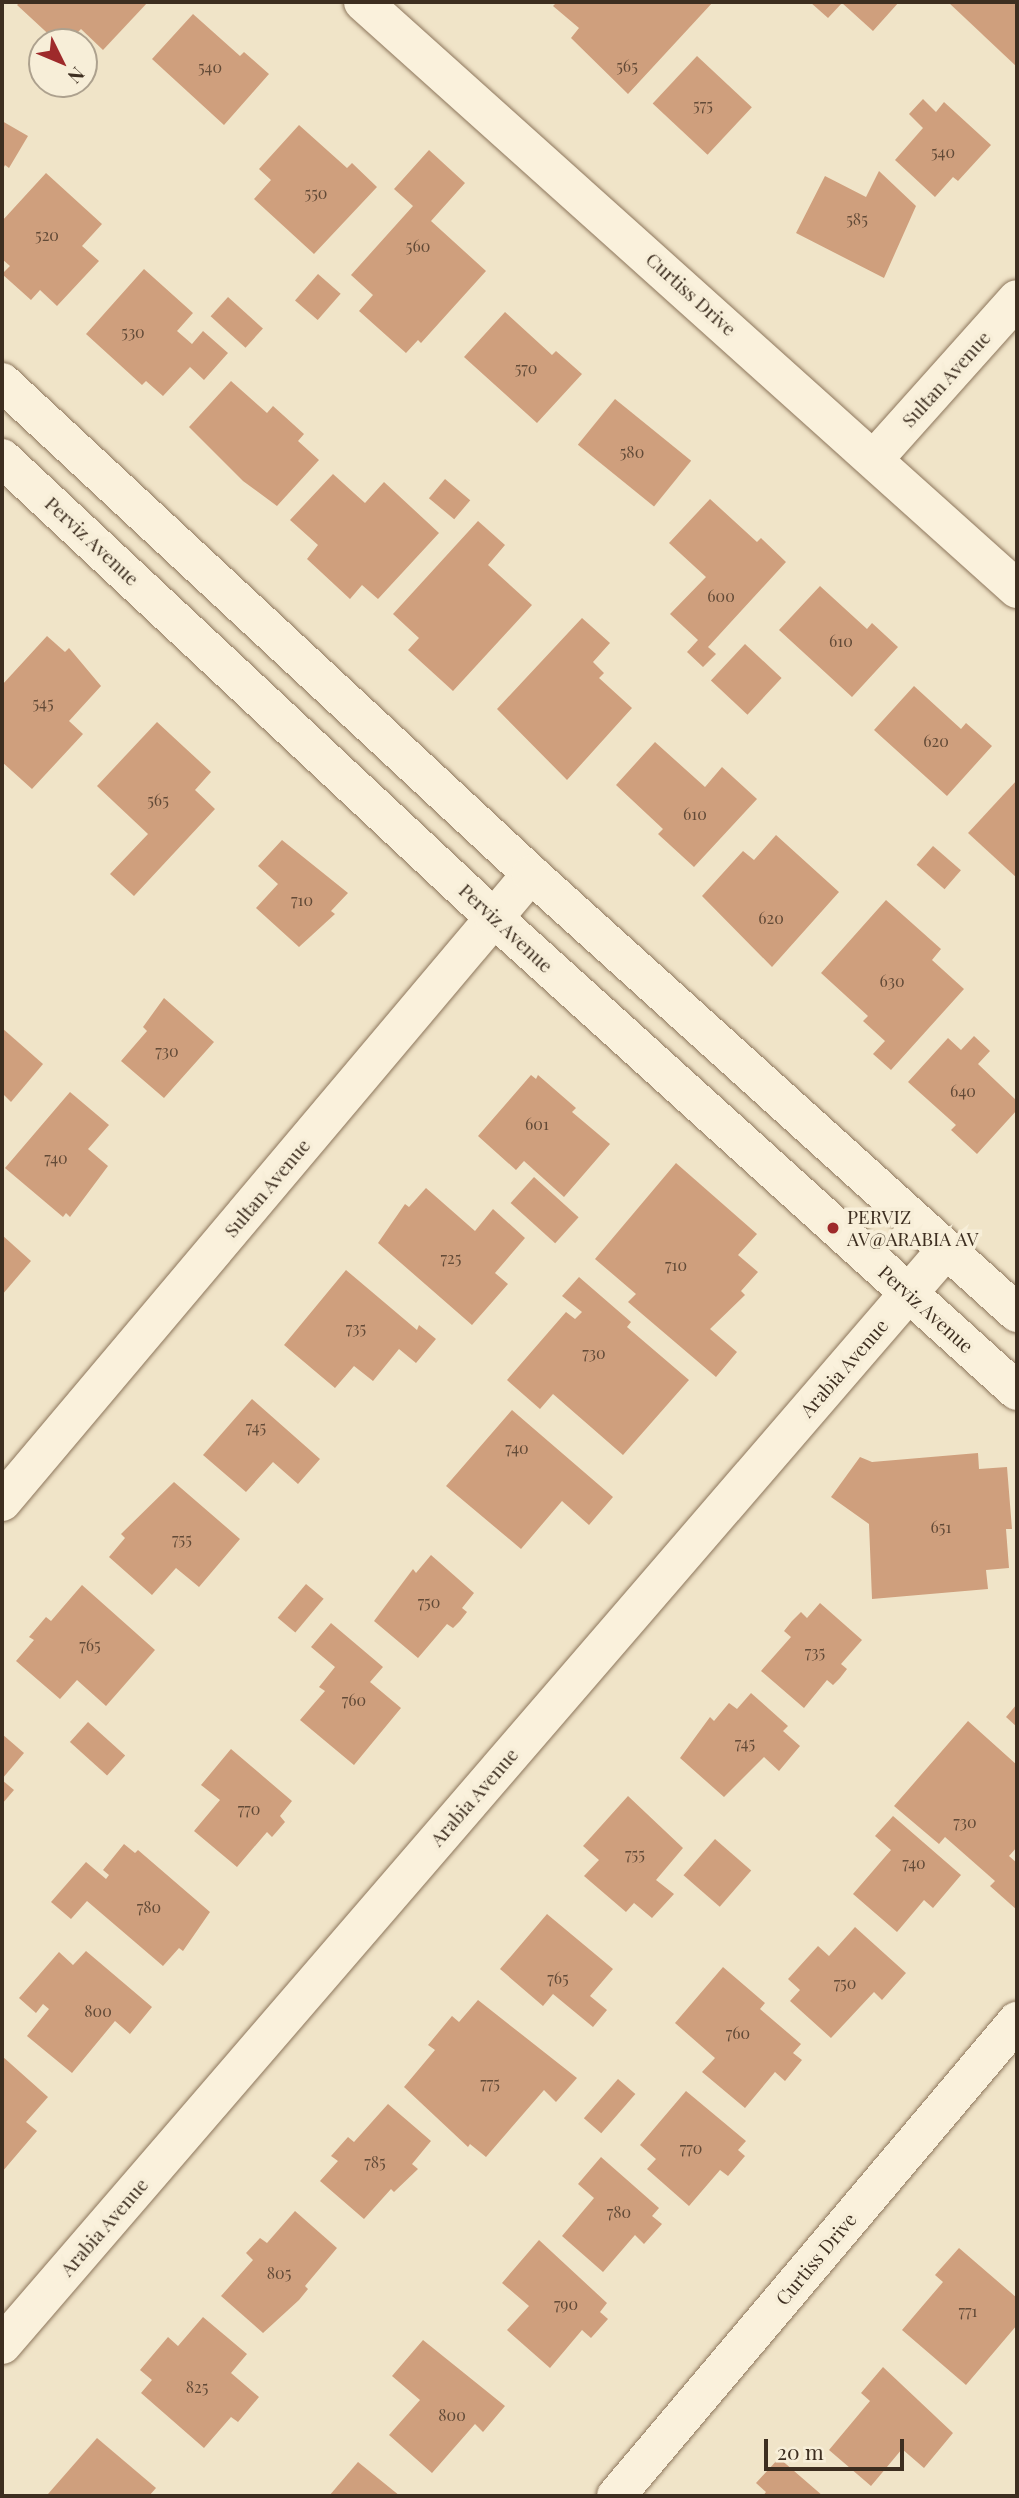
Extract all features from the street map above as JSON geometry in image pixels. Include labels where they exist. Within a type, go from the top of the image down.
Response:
[{"type":"street","name":"Curtiss Drive","points":[[363,2],[875,458],[1017,589]]},
{"type":"street","name":"Sultan Avenue","points":[[875,458],[1017,299]]},
{"type":"street","points":[[2,382],[531,874],[1017,1313]]},
{"type":"street","name":"Perviz Avenue","points":[[2,458],[494,918],[1017,1391]]},
{"type":"street","name":"Sultan Avenue","points":[[2,1502],[531,874]]},
{"type":"street","name":"Arabia Avenue","points":[[2,2345],[946,1250]]},
{"type":"street","name":"Curtiss Drive","points":[[616,2496],[1017,2021]]},
{"type":"building","points":[[20,2],[148,2],[103,50],[98,45],[98,28],[42,28],[17,5]]},
{"type":"building","points":[[557,2],[713,2],[628,94],[571,38],[579,28],[553,6]]},
{"type":"building","points":[[810,2],[899,2],[873,31],[842,3],[828,18]]},
{"type":"building","points":[[948,2],[1017,2],[1017,67]]},
{"type":"building","points":[[193,14],[240,56],[244,52],[269,74],[224,125],[152,59]]},
{"type":"building","points":[[697,56],[752,107],[708,155],[653,104]]},
{"type":"building","points":[[923,99],[936,112],[944,102],[991,145],[958,181],[953,177],[935,197],[895,160],[923,128],[909,114]]},
{"type":"building","points":[[2,121],[28,136],[9,168],[5,165],[2,171]]},
{"type":"building","points":[[299,125],[347,168],[352,163],[377,187],[314,254],[254,199],[271,180],[259,169]]},
{"type":"building","points":[[429,150],[465,183],[431,221],[486,271],[421,343],[418,340],[406,353],[359,311],[373,295],[351,275],[413,206],[394,189]]},
{"type":"building","points":[[879,171],[916,206],[884,278],[796,233],[825,176],[866,197]]},
{"type":"building","points":[[46,173],[102,224],[82,246],[99,261],[57,306],[40,290],[31,300],[2,274],[10,266],[2,259],[2,221]]},
{"type":"building","points":[[144,269],[193,313],[177,331],[192,344],[203,331],[228,353],[204,380],[190,367],[163,396],[146,381],[142,385],[86,334]]},
{"type":"building","points":[[318,274],[341,294],[318,320],[295,300]]},
{"type":"building","points":[[228,297],[263,328],[246,348],[211,316]]},
{"type":"building","points":[[505,312],[552,355],[556,351],[582,374],[537,423],[464,357]]},
{"type":"building","points":[[231,381],[267,413],[273,406],[304,434],[298,441],[319,460],[277,506],[243,481],[189,427]]},
{"type":"building","points":[[615,399],[691,461],[654,507],[578,445]]},
{"type":"building","points":[[333,474],[365,503],[384,482],[439,533],[378,599],[362,585],[350,599],[307,559],[318,545],[290,520]]},
{"type":"building","points":[[445,479],[470,500],[454,519],[429,498]]},
{"type":"building","points":[[710,499],[757,542],[761,538],[786,562],[708,647],[716,654],[703,667],[687,652],[698,640],[670,614],[706,577],[669,543]]},
{"type":"building","points":[[478,521],[505,545],[488,565],[532,605],[453,691],[408,650],[419,638],[393,614]]},
{"type":"building","points":[[820,586],[867,629],[872,623],[898,647],[852,697],[779,630]]},
{"type":"building","points":[[582,618],[610,643],[593,662],[604,673],[599,678],[632,708],[567,780],[497,709]]},
{"type":"building","points":[[47,636],[65,652],[69,648],[101,686],[69,721],[83,734],[32,789],[2,762],[2,685]]},
{"type":"building","points":[[745,644],[782,678],[747,715],[711,681]]},
{"type":"building","points":[[914,686],[961,729],[966,723],[992,746],[947,796],[874,730]]},
{"type":"building","points":[[157,722],[211,772],[195,790],[215,809],[134,896],[110,874],[148,834],[97,786]]},
{"type":"building","points":[[655,742],[705,787],[722,767],[757,799],[694,867],[658,834],[663,829],[616,785]]},
{"type":"building","points":[[1017,780],[1017,878],[968,833]]},
{"type":"building","points":[[776,835],[839,892],[772,967],[702,896],[743,851],[754,860]]},
{"type":"building","points":[[282,840],[348,893],[331,911],[335,914],[299,947],[256,908],[278,884],[258,866]]},
{"type":"building","points":[[933,846],[961,870],[945,889],[917,865]]},
{"type":"building","points":[[886,900],[941,949],[932,960],[964,989],[891,1070],[873,1054],[885,1041],[863,1021],[868,1016],[821,973]]},
{"type":"building","points":[[164,998],[214,1042],[164,1098],[121,1061],[147,1031],[143,1027]]},
{"type":"building","points":[[2,1028],[43,1064],[11,1102],[2,1093]]},
{"type":"building","points":[[974,1036],[990,1051],[978,1064],[1017,1101],[1017,1110],[977,1154],[951,1130],[956,1125],[908,1082],[948,1038],[961,1050]]},
{"type":"building","points":[[531,1075],[536,1079],[538,1075],[576,1108],[572,1112],[610,1144],[564,1197],[524,1161],[516,1170],[478,1136]]},
{"type":"building","points":[[70,1092],[109,1125],[88,1149],[108,1166],[70,1217],[66,1213],[63,1217],[5,1168]]},
{"type":"building","points":[[676,1163],[757,1234],[738,1255],[758,1272],[741,1291],[745,1295],[710,1329],[737,1352],[716,1377],[628,1302],[636,1294],[595,1259]]},
{"type":"building","points":[[534,1177],[579,1217],[555,1243],[511,1203]]},
{"type":"building","points":[[426,1188],[475,1231],[493,1209],[525,1238],[495,1273],[508,1284],[472,1325],[378,1243],[405,1204],[409,1207]]},
{"type":"building","points":[[2,1235],[31,1261],[2,1295]]},
{"type":"building","points":[[346,1270],[417,1330],[419,1325],[436,1339],[416,1363],[399,1349],[373,1381],[354,1366],[335,1388],[284,1345]]},
{"type":"building","points":[[579,1277],[631,1322],[627,1327],[689,1380],[623,1455],[553,1394],[540,1409],[507,1380],[566,1312],[575,1319],[582,1312],[562,1296]]},
{"type":"building","points":[[252,1399],[320,1459],[298,1484],[273,1462],[246,1492],[203,1455]]},
{"type":"building","points":[[512,1410],[613,1497],[589,1525],[562,1501],[521,1549],[446,1486]]},
{"type":"building","points":[[978,1453],[979,1469],[1007,1467],[1012,1529],[1006,1529],[1009,1568],[986,1570],[988,1589],[872,1599],[869,1524],[831,1497],[860,1457],[872,1462]]},
{"type":"building","points":[[174,1482],[240,1539],[199,1587],[176,1568],[152,1595],[109,1557],[125,1538],[121,1534]]},
{"type":"building","points":[[431,1555],[474,1593],[462,1608],[467,1612],[460,1621],[453,1628],[447,1624],[418,1658],[374,1621],[413,1569],[416,1573]]},
{"type":"building","points":[[306,1584],[324,1599],[295,1632],[278,1618]]},
{"type":"building","points":[[82,1585],[155,1650],[106,1706],[77,1680],[60,1699],[16,1661],[34,1640],[29,1637],[46,1617],[51,1621]]},
{"type":"building","points":[[820,1603],[862,1640],[841,1664],[847,1669],[840,1678],[833,1685],[827,1680],[804,1708],[761,1671],[791,1637],[784,1631],[792,1621],[801,1612],[807,1618]]},
{"type":"building","points":[[331,1623],[383,1667],[370,1682],[401,1708],[354,1765],[300,1720],[325,1691],[319,1687],[335,1667],[311,1647]]},
{"type":"building","points":[[751,1693],[788,1726],[783,1731],[800,1746],[779,1771],[764,1757],[724,1797],[680,1758],[710,1717],[714,1721],[729,1703],[737,1709]]},
{"type":"building","points":[[1017,1704],[1017,1727],[1006,1717]]},
{"type":"building","points":[[968,1721],[1017,1765],[1017,1847],[1009,1856],[1017,1863],[1017,1910],[990,1886],[995,1881],[945,1837],[939,1844],[894,1806]]},
{"type":"building","points":[[88,1722],[125,1755],[107,1776],[70,1742]]},
{"type":"building","points":[[2,1734],[24,1753],[2,1779]]},
{"type":"building","points":[[231,1749],[292,1801],[280,1816],[285,1822],[272,1837],[267,1832],[237,1867],[194,1831],[220,1800],[201,1785]]},
{"type":"building","points":[[2,1780],[14,1790],[2,1804]]},
{"type":"building","points":[[628,1796],[683,1848],[656,1880],[674,1894],[652,1918],[634,1903],[626,1912],[584,1876],[599,1860],[583,1846]]},
{"type":"building","points":[[893,1816],[961,1875],[933,1908],[924,1900],[897,1932],[853,1894],[891,1850],[875,1836]]},
{"type":"building","points":[[715,1839],[751,1870],[720,1907],[684,1875]]},
{"type":"building","points":[[124,1844],[135,1853],[138,1850],[210,1912],[183,1951],[179,1948],[163,1966],[87,1901],[71,1919],[51,1902],[86,1862],[106,1879],[109,1875],[103,1870]]},
{"type":"building","points":[[547,1914],[613,1969],[590,1996],[607,2010],[593,2027],[553,1994],[543,2006],[500,1969]]},
{"type":"building","points":[[855,1927],[906,1973],[882,2000],[874,1992],[831,2038],[790,2001],[800,1990],[788,1979],[818,1946],[829,1956]]},
{"type":"building","points":[[86,1951],[152,2007],[130,2034],[115,2021],[72,2073],[27,2036],[49,2009],[43,2004],[36,2013],[19,1998],[59,1952],[73,1965]]},
{"type":"building","points":[[723,1967],[765,2003],[760,2009],[801,2044],[793,2053],[802,2060],[785,2081],[775,2072],[745,2108],[702,2072],[715,2058],[675,2023]]},
{"type":"building","points":[[478,2000],[577,2078],[556,2102],[544,2090],[486,2157],[470,2144],[468,2147],[404,2087],[435,2050],[428,2045],[452,2016],[459,2022]]},
{"type":"building","points":[[2,2056],[48,2097],[26,2122],[37,2131],[2,2172]]},
{"type":"building","points":[[618,2079],[635,2094],[601,2133],[584,2118]]},
{"type":"building","points":[[686,2091],[746,2141],[738,2150],[745,2156],[728,2176],[720,2170],[689,2206],[647,2169],[656,2159],[640,2145]]},
{"type":"building","points":[[388,2104],[431,2141],[412,2164],[418,2169],[394,2192],[391,2189],[364,2219],[320,2181],[338,2161],[331,2156],[348,2137],[354,2142]]},
{"type":"building","points":[[601,2157],[659,2208],[652,2216],[662,2224],[644,2244],[635,2235],[603,2272],[562,2236],[594,2198],[578,2184]]},
{"type":"building","points":[[295,2211],[337,2248],[305,2286],[308,2289],[299,2300],[263,2333],[221,2296],[253,2260],[246,2253],[260,2238],[267,2243]]},
{"type":"building","points":[[539,2240],[607,2303],[600,2312],[608,2319],[591,2338],[582,2330],[550,2368],[507,2330],[529,2306],[502,2283]]},
{"type":"building","points":[[959,2248],[1017,2298],[1017,2325],[966,2385],[902,2330],[943,2282],[935,2275]]},
{"type":"building","points":[[203,2317],[247,2354],[231,2373],[259,2397],[238,2422],[231,2417],[204,2448],[141,2393],[152,2380],[140,2370],[168,2337],[178,2346]]},
{"type":"building","points":[[423,2340],[505,2406],[483,2432],[475,2424],[432,2473],[389,2435],[420,2400],[392,2376]]},
{"type":"building","points":[[883,2367],[953,2433],[924,2468],[902,2449],[871,2486],[829,2450],[870,2401],[861,2393]]},
{"type":"building","points":[[97,2438],[156,2488],[149,2496],[48,2494]]},
{"type":"building","points":[[779,2458],[823,2496],[763,2496],[766,2492],[756,2483]]},
{"type":"building","points":[[358,2462],[400,2496],[329,2496]]},
{"type":"place","name":"PERVIZ AV@ARABIA AV","points":[[833,1228]]}]
